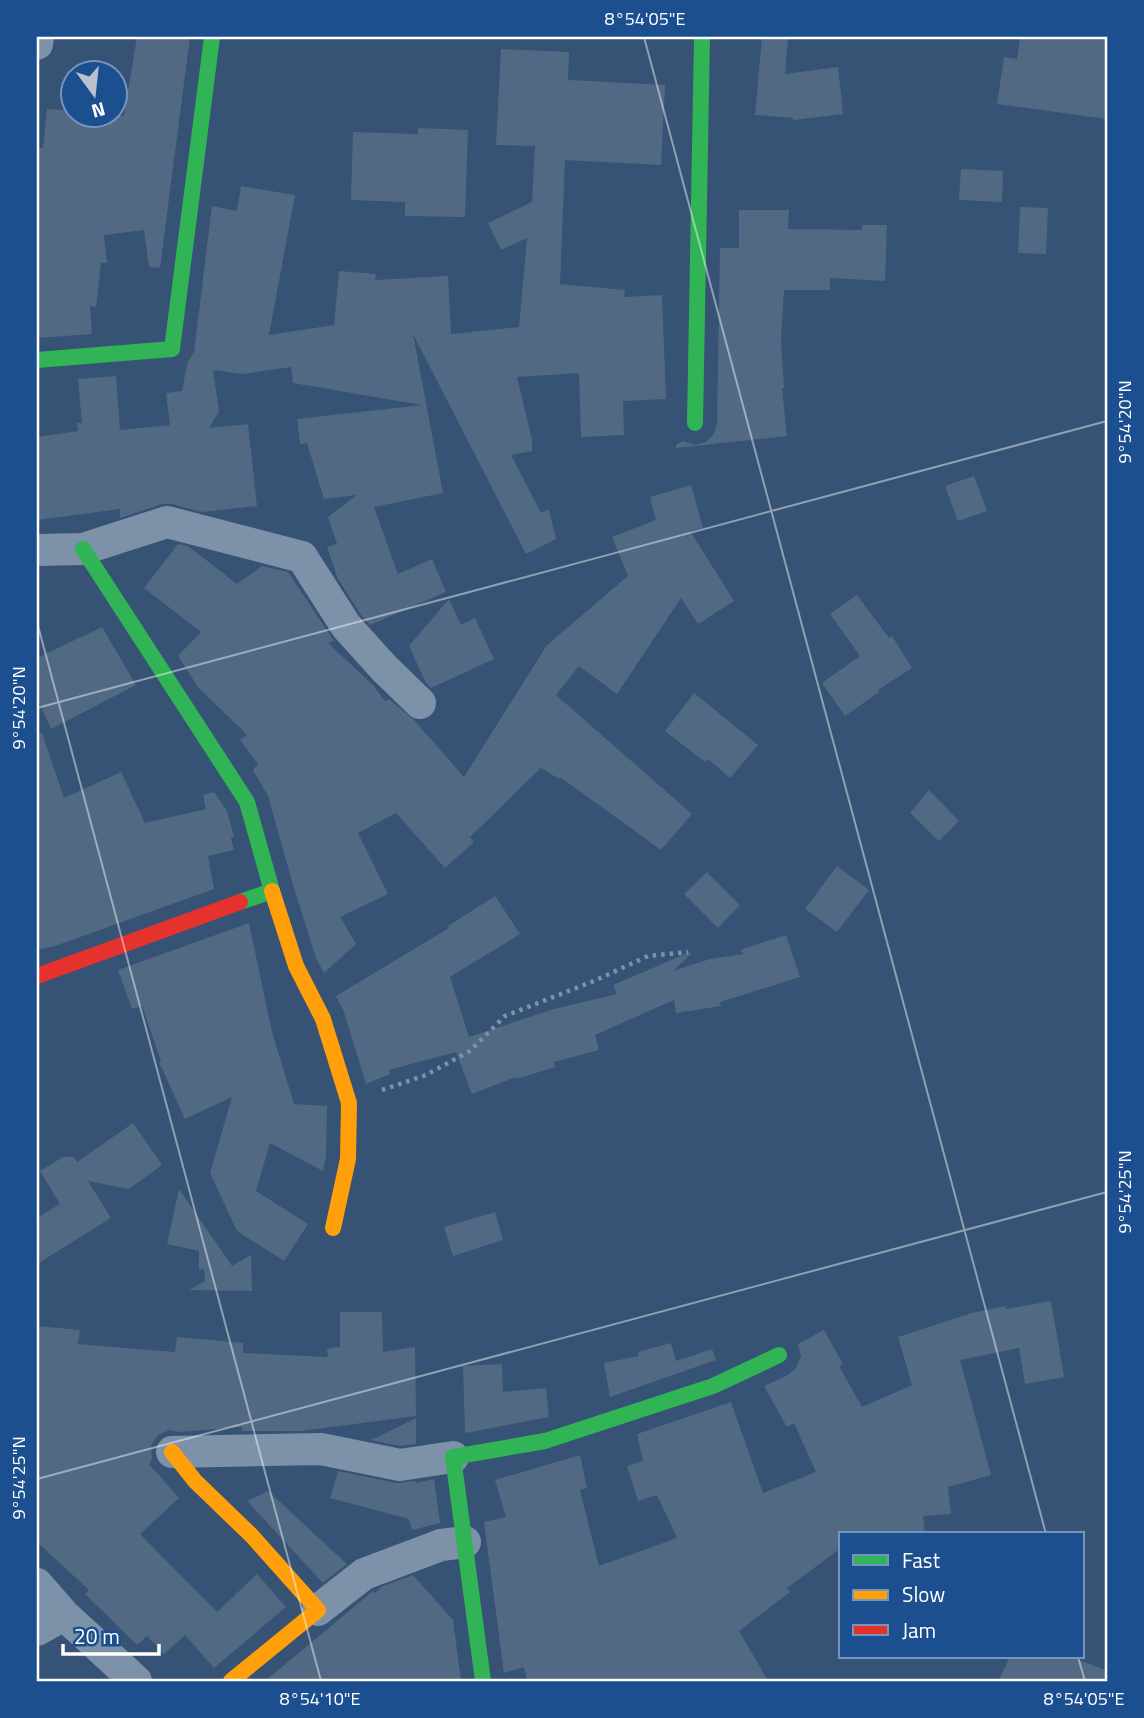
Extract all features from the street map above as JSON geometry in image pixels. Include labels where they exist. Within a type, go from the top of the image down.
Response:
[{"type":"street","points":[[37,44],[38,37]]},
{"type":"street","points":[[37,360],[172,349],[212,37]]},
{"type":"street","points":[[695,423],[702,37]]},
{"type":"street","points":[[37,550],[83,549],[167,522],[302,557],[346,626],[421,703]]},
{"type":"street","points":[[83,549],[247,802],[296,966],[323,1019],[349,1102],[348,1159],[333,1228]]},
{"type":"street","points":[[37,976],[272,891]]},
{"type":"street","points":[[172,1452],[321,1449],[400,1465],[453,1457],[545,1441],[713,1385],[779,1354]]},
{"type":"street","points":[[172,1452],[195,1481],[252,1536],[318,1610]]},
{"type":"street","points":[[453,1457],[483,1681]]},
{"type":"street","points":[[232,1681],[364,1574],[441,1545],[465,1542]]},
{"type":"street","points":[[37,1584],[64,1615],[136,1681]]},
{"type":"street","points":[[37,1630],[64,1615]]},
{"type":"path","points":[[349,1102],[426,1075],[470,1051],[505,1016],[594,981],[648,956],[688,951]]},
{"type":"building","points":[[137,37],[190,37],[160,268],[149,267],[144,230],[104,235],[107,263],[101,263],[96,307],[90,306],[92,334],[37,338],[37,177],[39,148],[43,148],[47,109],[60,110],[60,130],[130,130],[130,80]]},
{"type":"building","points":[[762,37],[788,38],[785,74],[838,67],[843,114],[793,120],[755,115]]},
{"type":"building","points":[[1020,37],[1107,37],[1107,119],[997,104],[1004,57],[1017,59]]},
{"type":"building","points":[[501,49],[569,52],[568,80],[665,85],[661,165],[565,160],[560,284],[625,290],[624,297],[662,295],[666,399],[623,401],[624,435],[581,437],[579,373],[517,377],[532,440],[532,451],[511,455],[541,513],[549,509],[556,539],[526,554],[413,334],[443,493],[374,507],[398,574],[432,559],[446,592],[370,625],[338,579],[327,547],[337,544],[328,517],[357,495],[324,499],[307,443],[300,444],[297,419],[422,405],[293,383],[291,367],[242,374],[213,370],[219,411],[209,428],[248,424],[257,506],[202,512],[162,504],[120,518],[120,509],[37,520],[37,437],[78,431],[77,423],[82,423],[78,379],[116,376],[120,430],[170,425],[166,393],[182,391],[187,364],[194,352],[212,206],[237,211],[241,186],[295,195],[269,335],[334,325],[339,271],[376,274],[375,280],[448,276],[451,334],[519,327],[527,238],[501,250],[488,223],[532,202],[535,146],[496,145]]},
{"type":"building","points":[[418,128],[468,130],[465,217],[405,216],[405,202],[351,200],[353,132],[418,134]]},
{"type":"building","points":[[961,169],[1003,171],[1002,202],[959,200]]},
{"type":"building","points":[[1020,207],[1048,208],[1046,254],[1018,253]]},
{"type":"building","points":[[739,210],[789,210],[788,229],[862,230],[862,225],[887,225],[885,281],[830,278],[830,290],[784,290],[782,388],[787,436],[676,448],[676,445],[683,441],[695,445],[706,442],[713,435],[717,424],[720,248],[739,248]]},
{"type":"building","points":[[974,476],[987,511],[958,521],[945,486]]},
{"type":"building","points":[[691,485],[703,528],[690,531],[734,601],[698,624],[681,598],[617,694],[579,666],[556,695],[692,814],[661,850],[560,777],[559,779],[541,768],[470,837],[474,842],[445,868],[396,813],[358,833],[388,894],[340,917],[356,944],[324,973],[316,958],[268,796],[253,770],[258,764],[240,740],[247,735],[198,687],[178,656],[201,632],[144,588],[178,544],[188,546],[237,584],[262,566],[288,572],[334,641],[328,643],[374,686],[385,701],[389,699],[414,720],[464,777],[547,645],[628,576],[612,537],[656,520],[650,497]]},
{"type":"building","points":[[857,595],[889,638],[892,636],[912,668],[845,716],[822,683],[860,656],[830,614]]},
{"type":"building","points":[[449,599],[461,625],[475,618],[494,659],[431,688],[426,683],[409,646]]},
{"type":"building","points":[[102,627],[136,685],[51,729],[37,698],[37,658]]},
{"type":"building","points":[[694,693],[758,745],[730,778],[708,759],[705,762],[665,731]]},
{"type":"building","points":[[42,733],[64,798],[121,772],[145,823],[206,809],[203,795],[214,792],[227,811],[234,837],[231,838],[234,850],[208,856],[214,889],[37,950],[37,734]]},
{"type":"building","points":[[929,790],[959,821],[939,841],[910,813]]},
{"type":"building","points":[[837,866],[869,890],[837,932],[805,909]]},
{"type":"building","points":[[707,872],[740,905],[718,928],[684,894]]},
{"type":"building","points":[[495,896],[520,934],[450,977],[469,1037],[554,1009],[617,994],[613,985],[690,952],[673,971],[710,959],[744,954],[740,950],[786,935],[800,977],[720,1002],[721,1006],[676,1013],[674,1000],[595,1035],[599,1050],[554,1062],[555,1067],[517,1079],[516,1077],[472,1094],[456,1052],[389,1070],[390,1074],[366,1084],[344,1012],[336,996],[449,928],[448,926]]},
{"type":"building","points":[[249,923],[272,1032],[294,1104],[327,1106],[323,1171],[270,1143],[256,1191],[308,1224],[284,1261],[237,1231],[210,1173],[232,1097],[185,1119],[159,1062],[161,1061],[142,1006],[132,1009],[118,970]]},
{"type":"building","points":[[133,1123],[162,1165],[129,1189],[88,1181],[111,1218],[37,1264],[37,1218],[60,1204],[40,1171],[63,1157],[74,1157],[77,1162]]},
{"type":"building","points":[[179,1189],[232,1266],[251,1255],[252,1291],[189,1290],[205,1281],[204,1269],[199,1270],[199,1251],[167,1244]]},
{"type":"building","points":[[495,1212],[503,1240],[453,1256],[444,1227]]},
{"type":"building","points":[[1051,1301],[1064,1377],[1025,1384],[1019,1348],[960,1360],[991,1475],[948,1487],[951,1514],[923,1516],[925,1532],[839,1532],[839,1549],[787,1588],[790,1592],[739,1631],[768,1681],[527,1681],[524,1667],[504,1673],[484,1522],[506,1517],[495,1480],[580,1455],[587,1488],[580,1490],[599,1566],[677,1538],[657,1495],[638,1501],[627,1466],[643,1461],[637,1434],[731,1402],[763,1493],[816,1472],[794,1423],[787,1427],[764,1386],[788,1375],[796,1368],[801,1356],[798,1344],[824,1330],[843,1364],[839,1366],[862,1407],[912,1385],[898,1337],[972,1313],[1006,1306],[1006,1309]]},
{"type":"building","points":[[340,1312],[382,1312],[383,1352],[415,1347],[416,1416],[301,1431],[242,1431],[242,1427],[180,1432],[169,1430],[158,1435],[151,1445],[152,1459],[149,1464],[179,1498],[140,1534],[217,1612],[257,1574],[286,1607],[214,1668],[185,1635],[164,1654],[147,1636],[137,1645],[85,1594],[89,1590],[37,1542],[37,1326],[80,1330],[78,1344],[175,1352],[177,1337],[243,1343],[243,1353],[328,1357],[327,1349],[340,1347]]},
{"type":"building","points":[[671,1343],[676,1361],[712,1349],[716,1360],[610,1397],[604,1363],[639,1356],[638,1352]]},
{"type":"building","points":[[502,1364],[503,1392],[546,1388],[549,1417],[465,1433],[463,1366]]},
{"type":"building","points":[[416,1418],[416,1444],[400,1446],[371,1440]]},
{"type":"building","points":[[338,1471],[397,1483],[434,1479],[440,1523],[412,1530],[409,1519],[330,1498]]},
{"type":"building","points":[[268,1491],[347,1564],[323,1583],[247,1501]]},
{"type":"building","points":[[413,1575],[453,1620],[461,1681],[265,1681],[373,1591],[375,1593],[381,1587]]},
{"type":"building","points":[[1010,1658],[1074,1658],[1107,1671],[1107,1681],[998,1681]]},
{"type":"traffic: fast","points":[[37,360],[172,349],[212,37]]},
{"type":"traffic: fast","points":[[695,423],[702,37]]},
{"type":"traffic: fast","points":[[83,549],[247,802],[272,891],[240,902]]},
{"type":"traffic: fast","points":[[483,1681],[453,1457],[545,1441],[713,1386],[779,1355]]},
{"type":"traffic: slow","points":[[272,891],[296,966],[323,1019],[349,1103],[348,1159],[333,1228]]},
{"type":"traffic: slow","points":[[172,1452],[195,1481],[252,1536],[318,1610],[231,1681]]},
{"type":"traffic: jam","points":[[37,976],[240,902]]}]
